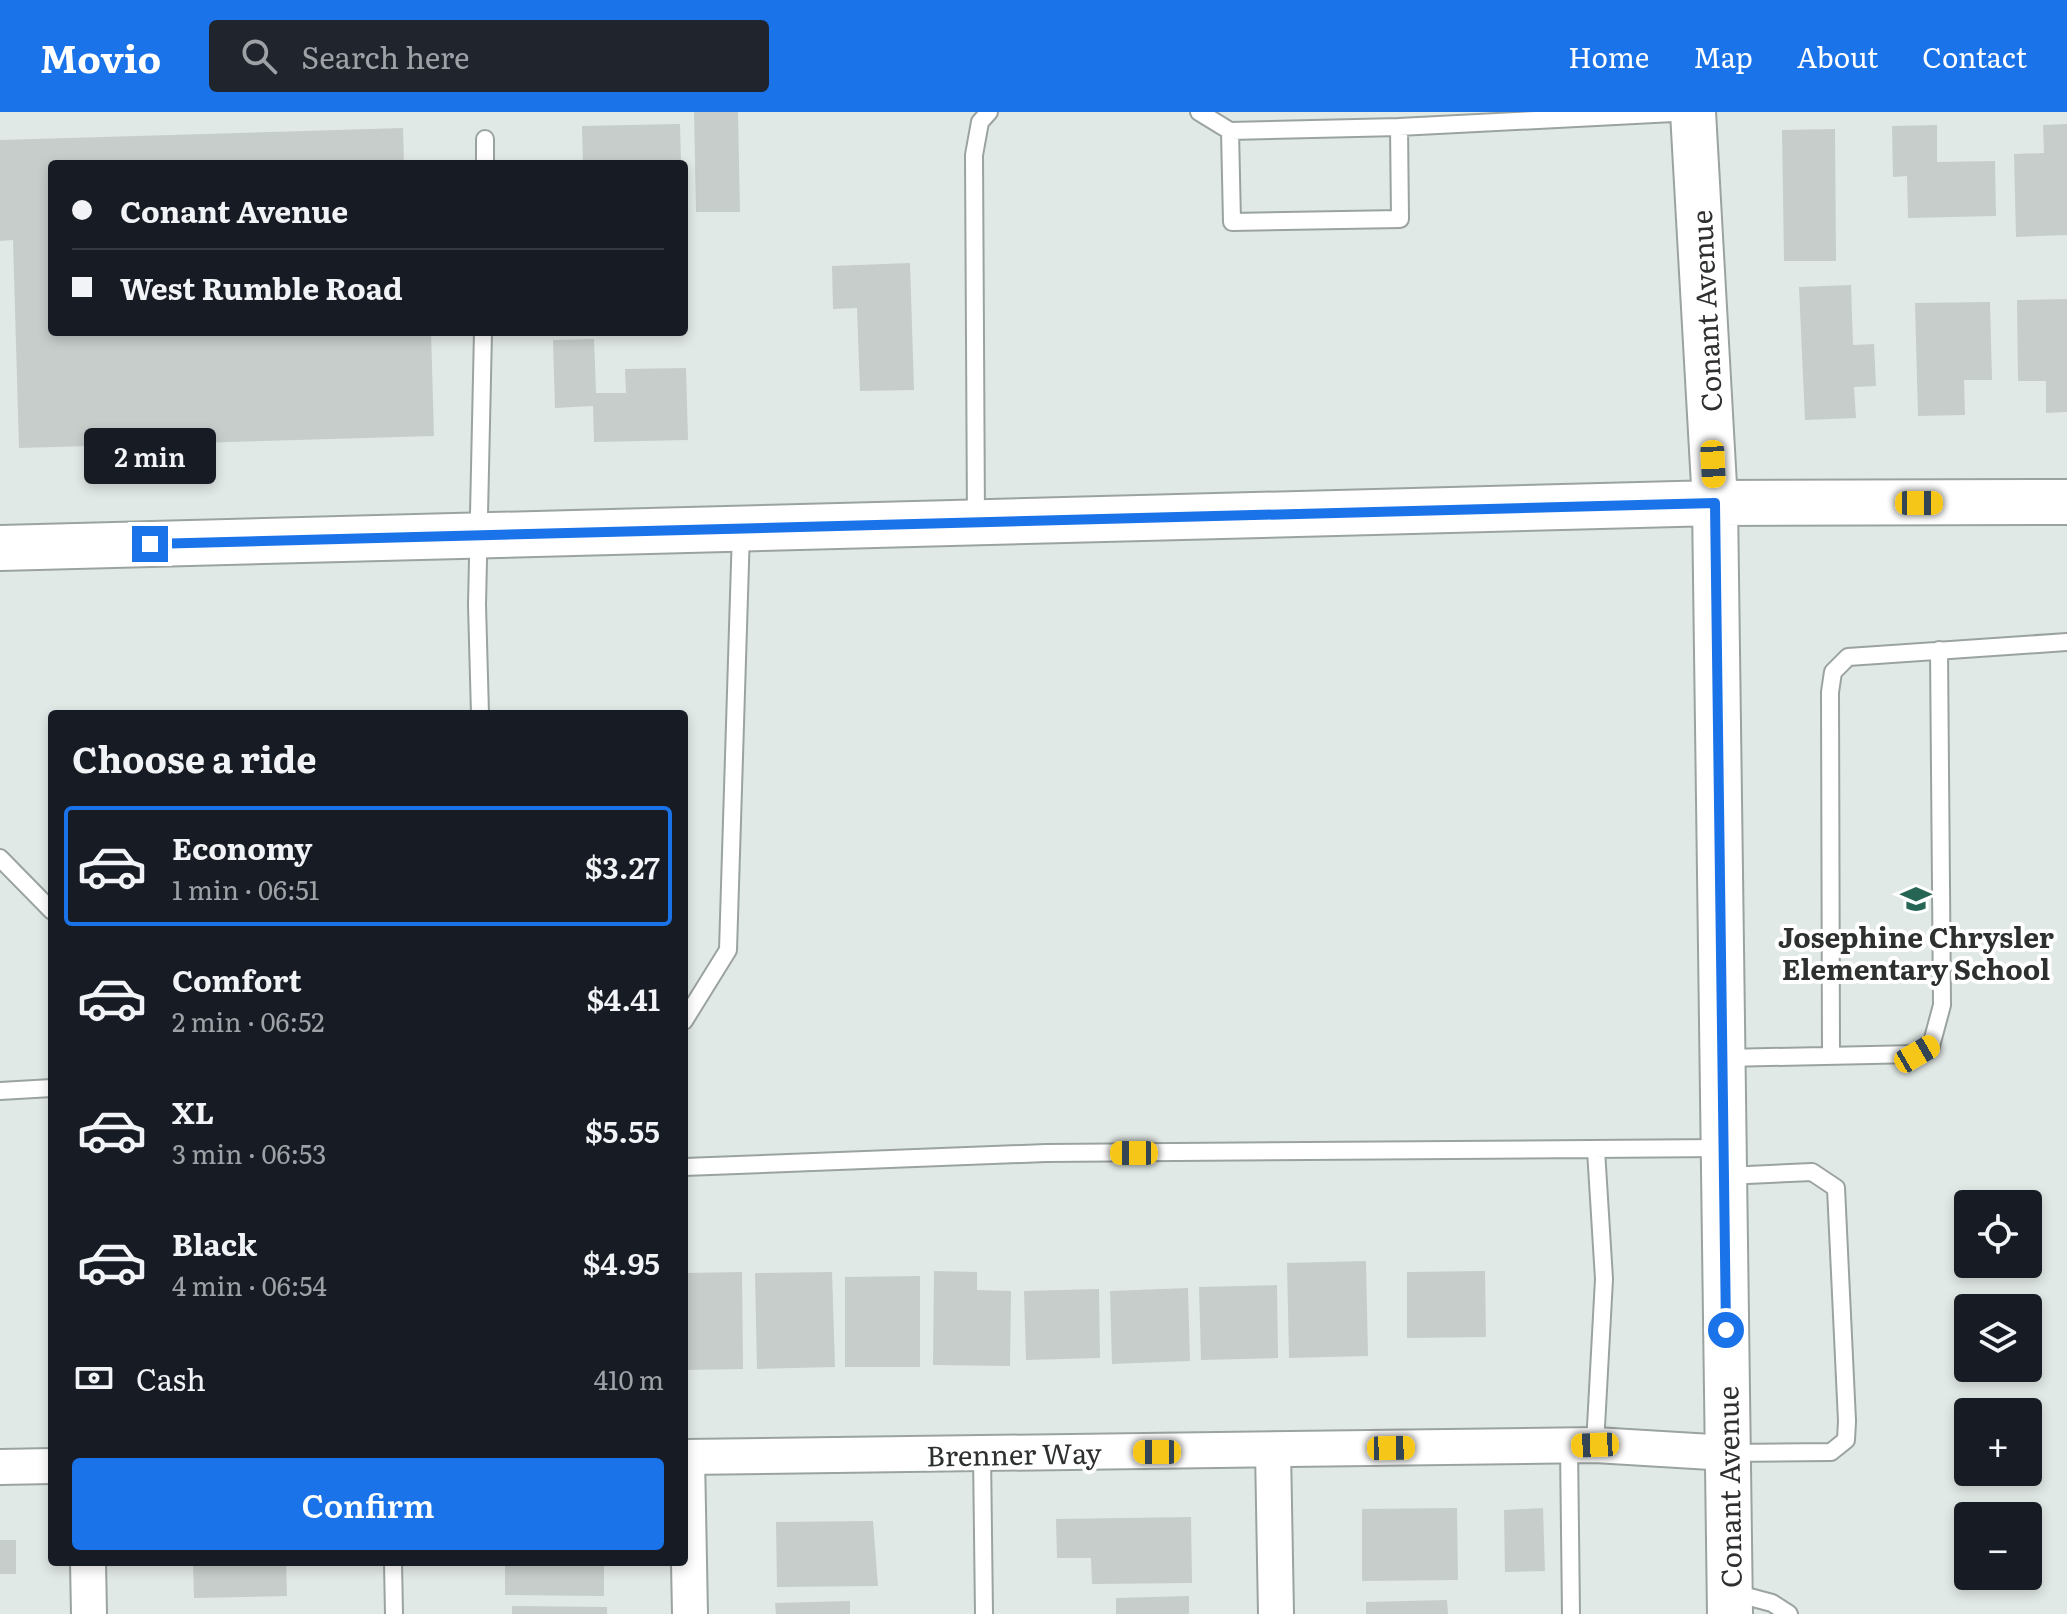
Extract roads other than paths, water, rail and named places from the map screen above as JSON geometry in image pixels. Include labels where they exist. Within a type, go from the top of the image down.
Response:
[{"type":"street","name":"Conant Avenue","points":[[1693,112],[1715,503],[1730,1603]]},
{"type":"street","points":[[0,548],[1715,503],[2067,502]]},
{"type":"street","name":"Brenner Way","points":[[688,1457],[1582,1445],[1728,1453]]},
{"type":"street","points":[[1273,1450],[1276,1614]]},
{"type":"street","points":[[0,1467],[48,1466]]},
{"type":"street","points":[[688,1536],[690,1614]]},
{"type":"street","points":[[88,1566],[89,1614]]},
{"type":"lane","points":[[976,523],[974,155],[980,122],[989,112]]},
{"type":"lane","points":[[1199,112],[1230,131],[1399,127],[1693,112]]},
{"type":"lane","points":[[1230,131],[1232,222],[1400,219],[1399,127]]},
{"type":"lane","points":[[485,139],[485,160]]},
{"type":"lane","points":[[480,710],[477,605],[481,536],[483,336]]},
{"type":"lane","points":[[688,1015],[728,950],[741,530]]},
{"type":"lane","points":[[1831,1056],[1830,692],[1833,672],[1848,657],[2067,642]]},
{"type":"lane","points":[[1722,1058],[1917,1054],[1931,1046],[1942,1005],[1939,650]]},
{"type":"lane","points":[[0,858],[48,907]]},
{"type":"lane","points":[[0,1091],[48,1088]]},
{"type":"lane","points":[[1571,1614],[1582,1445],[1604,1279],[1596,1150]]},
{"type":"lane","points":[[688,1167],[1046,1153],[1596,1150],[1812,1172],[1836,1188],[1846,1440],[1831,1452],[1728,1453]]},
{"type":"lane","points":[[982,1453],[984,1614]]},
{"type":"lane","points":[[393,1566],[394,1614]]},
{"type":"lane","points":[[1730,1603],[1772,1603],[1789,1614]]},
{"type":"place","name":"Josephine Chrysler Elementary School","points":[[1916,899]]}]
